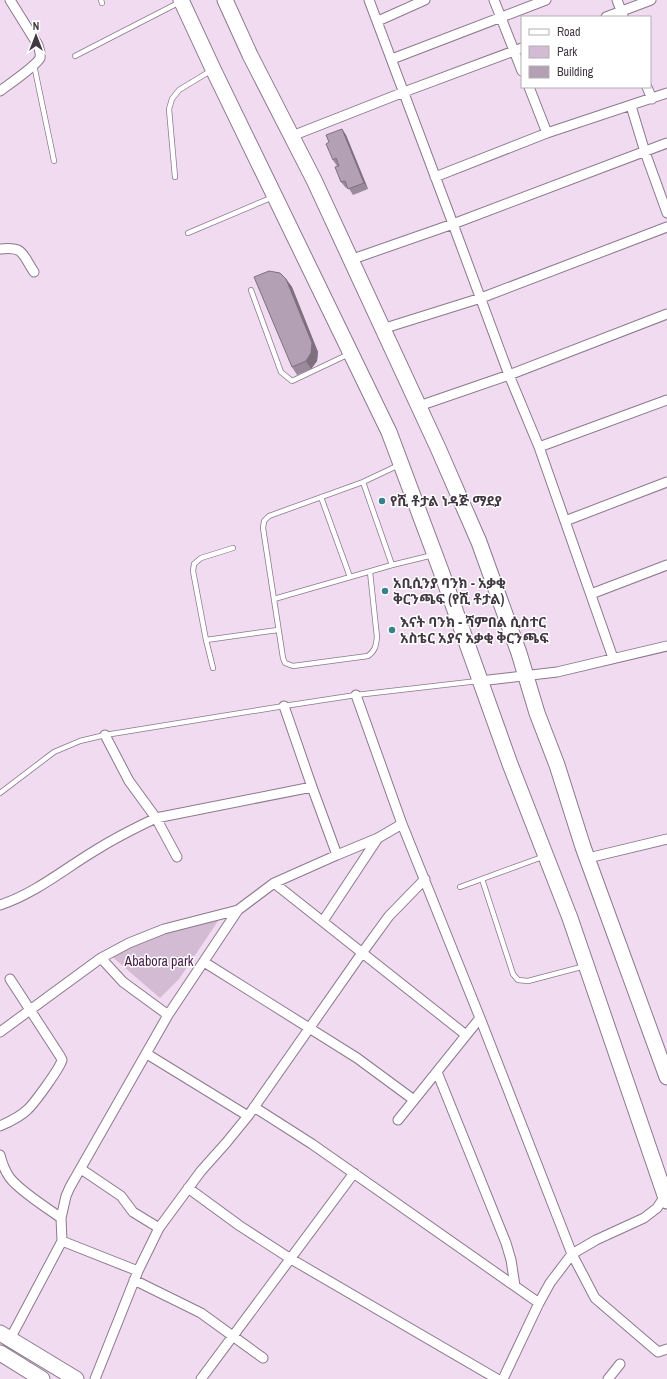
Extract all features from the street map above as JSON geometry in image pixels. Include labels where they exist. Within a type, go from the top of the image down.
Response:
[{"type":"main road","points":[[226,0],[250,55],[314,180],[419,406],[479,542],[526,676],[537,713],[557,765],[583,847],[667,1077]]},
{"type":"main road","points":[[181,1],[212,69],[389,432],[461,626],[510,764],[570,918],[666,1199]]},
{"type":"main road","points":[[5,1336],[76,1379]]},
{"type":"main road","points":[[0,1353],[42,1379]]},
{"type":"street","points":[[0,91],[34,65],[40,58],[38,45],[10,0]]},
{"type":"street","points":[[369,0],[509,375],[539,447],[613,658]]},
{"type":"street","points":[[378,21],[425,0]]},
{"type":"street","points":[[494,0],[518,49],[521,66]]},
{"type":"street","points":[[392,59],[546,0]]},
{"type":"street","points":[[617,0],[622,14]]},
{"type":"street","points":[[611,16],[622,14],[651,0]]},
{"type":"street","points":[[292,136],[518,49]]},
{"type":"street","points":[[528,88],[547,133]]},
{"type":"street","points":[[647,88],[652,99]]},
{"type":"street","points":[[435,177],[547,133],[667,93]]},
{"type":"street","points":[[631,106],[645,152],[667,213]]},
{"type":"street","points":[[350,260],[453,224],[667,144]]},
{"type":"street","points":[[382,329],[481,298],[667,227]]},
{"type":"street","points":[[0,249],[12,248],[19,250],[34,272]]},
{"type":"street","points":[[419,406],[509,375],[667,314]]},
{"type":"street","points":[[539,447],[667,400]]},
{"type":"street","points":[[565,521],[667,482]]},
{"type":"street","points":[[591,594],[667,566]]},
{"type":"street","points":[[480,681],[557,672],[667,646]]},
{"type":"street","points":[[356,695],[402,824],[425,878],[572,1254],[595,1298],[658,1352],[667,1349]]},
{"type":"street","points":[[284,706],[337,855]]},
{"type":"street","points":[[104,735],[129,781],[156,818],[177,857]]},
{"type":"street","points":[[0,905],[15,900],[44,884],[95,850],[156,818],[312,787]]},
{"type":"street","points":[[5,1336],[62,1242],[61,1218],[66,1196],[168,1015],[238,910],[274,883],[378,838],[402,824]]},
{"type":"street","points":[[322,921],[378,838]]},
{"type":"street","points":[[588,858],[667,839]]},
{"type":"street","points":[[95,1379],[134,1280],[159,1228],[201,1171],[248,1116],[389,916],[425,878]]},
{"type":"street","points":[[274,883],[466,1035]]},
{"type":"street","points":[[0,1032],[101,958],[134,941],[164,928],[238,910]]},
{"type":"street","points":[[101,958],[123,982],[168,1015]]},
{"type":"street","points":[[204,962],[358,1058],[414,1100]]},
{"type":"street","points":[[0,1126],[28,1110],[61,1065],[62,1060],[10,979]]},
{"type":"street","points":[[398,1120],[480,1018]]},
{"type":"street","points":[[147,1054],[248,1116]]},
{"type":"street","points":[[437,1072],[506,1243],[511,1260],[515,1286]]},
{"type":"street","points":[[254,1107],[312,1144],[539,1303]]},
{"type":"street","points":[[0,1155],[3,1166],[9,1177]]},
{"type":"street","points":[[81,1169],[122,1196],[134,1212],[159,1228]]},
{"type":"street","points":[[0,1172],[9,1177],[17,1185],[61,1218]]},
{"type":"street","points":[[201,1379],[354,1173]]},
{"type":"street","points":[[188,1188],[240,1226],[291,1259],[497,1379]]},
{"type":"street","points":[[503,1379],[550,1283],[572,1254],[596,1240],[644,1218],[658,1208],[666,1199]]},
{"type":"street","points":[[62,1242],[138,1271]]},
{"type":"street","points":[[134,1280],[194,1309],[233,1335],[263,1358]]},
{"type":"street","points":[[608,1379],[620,1364]]},
{"type":"lane","points":[[75,56],[181,1]]},
{"type":"lane","points":[[34,65],[54,161]]},
{"type":"lane","points":[[175,177],[169,108],[172,99],[179,90],[212,69]]},
{"type":"lane","points":[[188,233],[274,196]]},
{"type":"lane","points":[[251,290],[281,372],[292,381],[350,353]]},
{"type":"lane","points":[[370,572],[377,637],[373,652],[368,656],[293,666],[285,663],[278,630],[263,528],[264,521],[269,516],[363,482],[401,464]]},
{"type":"lane","points":[[363,482],[392,565]]},
{"type":"lane","points":[[320,498],[350,577]]},
{"type":"lane","points":[[213,668],[206,640],[193,571],[194,564],[201,558],[234,548]]},
{"type":"lane","points":[[274,599],[392,565],[435,555]]},
{"type":"lane","points":[[206,640],[278,630]]},
{"type":"lane","points":[[0,793],[54,752],[80,741],[104,735],[356,695],[480,681]]},
{"type":"lane","points":[[460,887],[546,856]]},
{"type":"lane","points":[[482,880],[513,974],[518,980],[528,981],[587,966]]},
{"type":"green space","name":"Ababora park","points":[[220,918],[179,979],[160,998],[109,954],[159,931]]},
{"type":"building","points":[[342,129],[364,183],[348,189],[345,181],[341,182],[335,167],[339,166],[336,158],[333,160],[326,144],[329,142],[326,135]]},
{"type":"building","points":[[269,271],[280,273],[286,279],[312,343],[311,353],[306,361],[292,367],[254,277]]},
{"type":"place","name":"የሺ ቶታል ነዳጅ ማደያ","points":[[382,501]]},
{"type":"place","name":"አቢሲንያ ባንክ - አቃቂ ቅርንጫፍ (የሺ ቶታል)","points":[[385,591]]},
{"type":"place","name":"እናት ባንክ - ሻምበል ሲስተር አስቴር አያና አቃቂ ቅርንጫፍ","points":[[392,630]]}]
